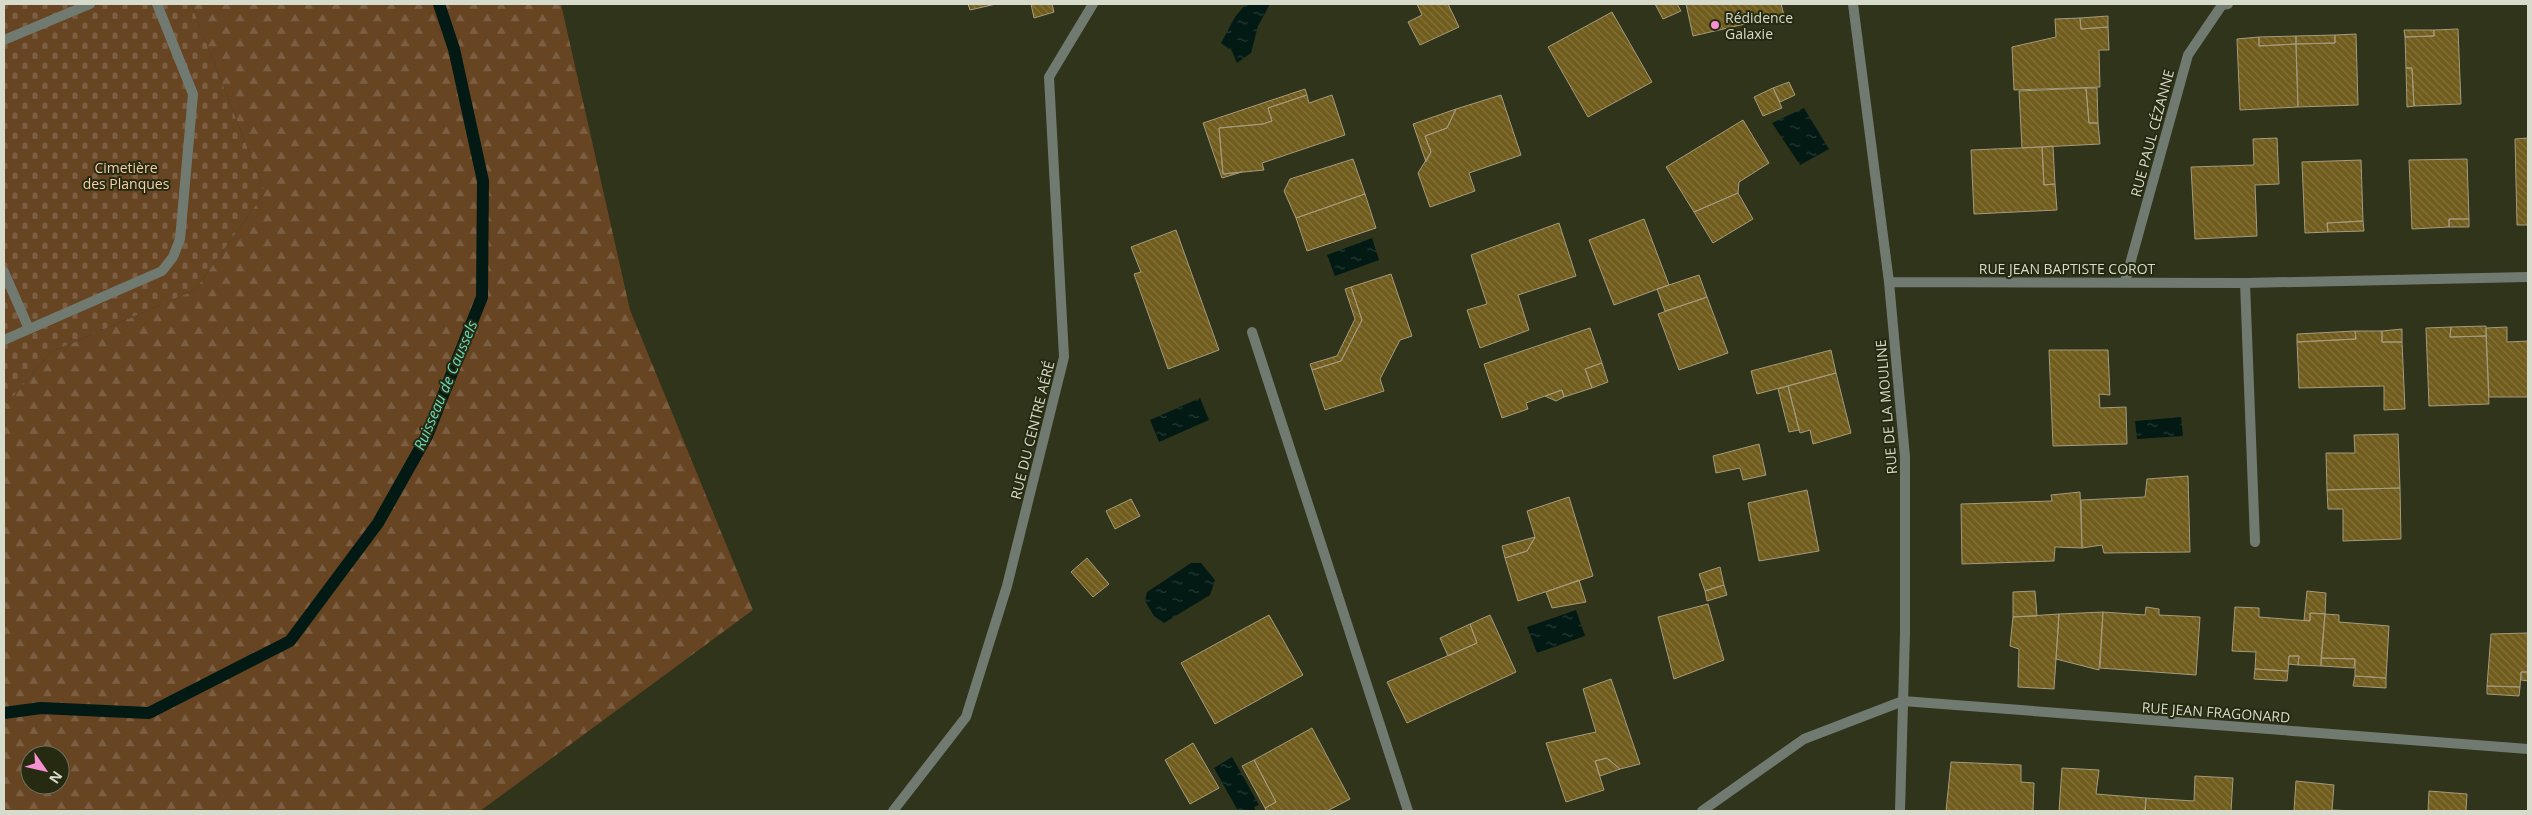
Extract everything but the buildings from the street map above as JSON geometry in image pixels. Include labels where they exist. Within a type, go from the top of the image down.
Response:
[{"type":"street","points":[[4,40],[90,4]]},
{"type":"street","points":[[4,340],[162,271],[173,257],[180,239],[193,94],[157,4]]},
{"type":"street","name":"RUE DU CENTRE AÉRÉ","points":[[893,811],[966,717],[1007,586],[1062,367],[1064,357],[1050,77],[1093,4]]},
{"type":"street","name":"RUE DE LA MOULINE","points":[[1853,4],[1889,282],[1905,457],[1900,811]]},
{"type":"street","name":"RUE PAUL CÉZANNE","points":[[2125,282],[2188,55],[2222,5],[2228,4]]},
{"type":"street","points":[[4,272],[29,330]]},
{"type":"street","name":"RUE JEAN BAPTISTE COROT","points":[[1889,282],[2245,282],[2528,277]]},
{"type":"street","points":[[2245,282],[2255,542]]},
{"type":"street","points":[[1252,332],[1408,811]]},
{"type":"street","points":[[1702,811],[1804,739],[1903,701]]},
{"type":"street","name":"RUE JEAN FRAGONARD","points":[[1903,701],[2528,749]]},
{"type":"green space","name":"Cimetière des Planques","points":[[4,4],[191,4],[265,192],[195,290],[51,352],[4,407]]},
{"type":"green space","points":[[191,4],[561,4],[630,310],[753,610],[480,811],[4,811],[4,407],[51,352],[195,290],[265,192]]},
{"type":"water","points":[[1246,4],[1270,4],[1258,26],[1251,53],[1237,63],[1232,51],[1221,43],[1235,17]]},
{"type":"water","points":[[1804,108],[1829,149],[1800,165],[1772,123]]},
{"type":"water","points":[[1372,238],[1379,260],[1335,276],[1327,255]]},
{"type":"water","points":[[1200,398],[1209,420],[1159,442],[1150,420]]},
{"type":"water","points":[[2181,417],[2183,436],[2137,439],[2135,421]]},
{"type":"water","points":[[1191,563],[1201,563],[1215,580],[1210,595],[1164,623],[1154,616],[1145,601],[1147,592]]},
{"type":"water","points":[[1576,610],[1585,636],[1537,653],[1527,627]]},
{"type":"water","points":[[1232,757],[1259,805],[1254,807],[1256,811],[1238,811],[1214,768]]},
{"type":"waterway","name":"Ruisseau de Caussels","points":[[4,713],[41,708],[149,713],[290,641],[378,523],[427,436],[482,297],[483,181],[454,49],[439,4]]},
{"type":"place","name":"Rédidence Galaxie","points":[[1715,25]]}]
